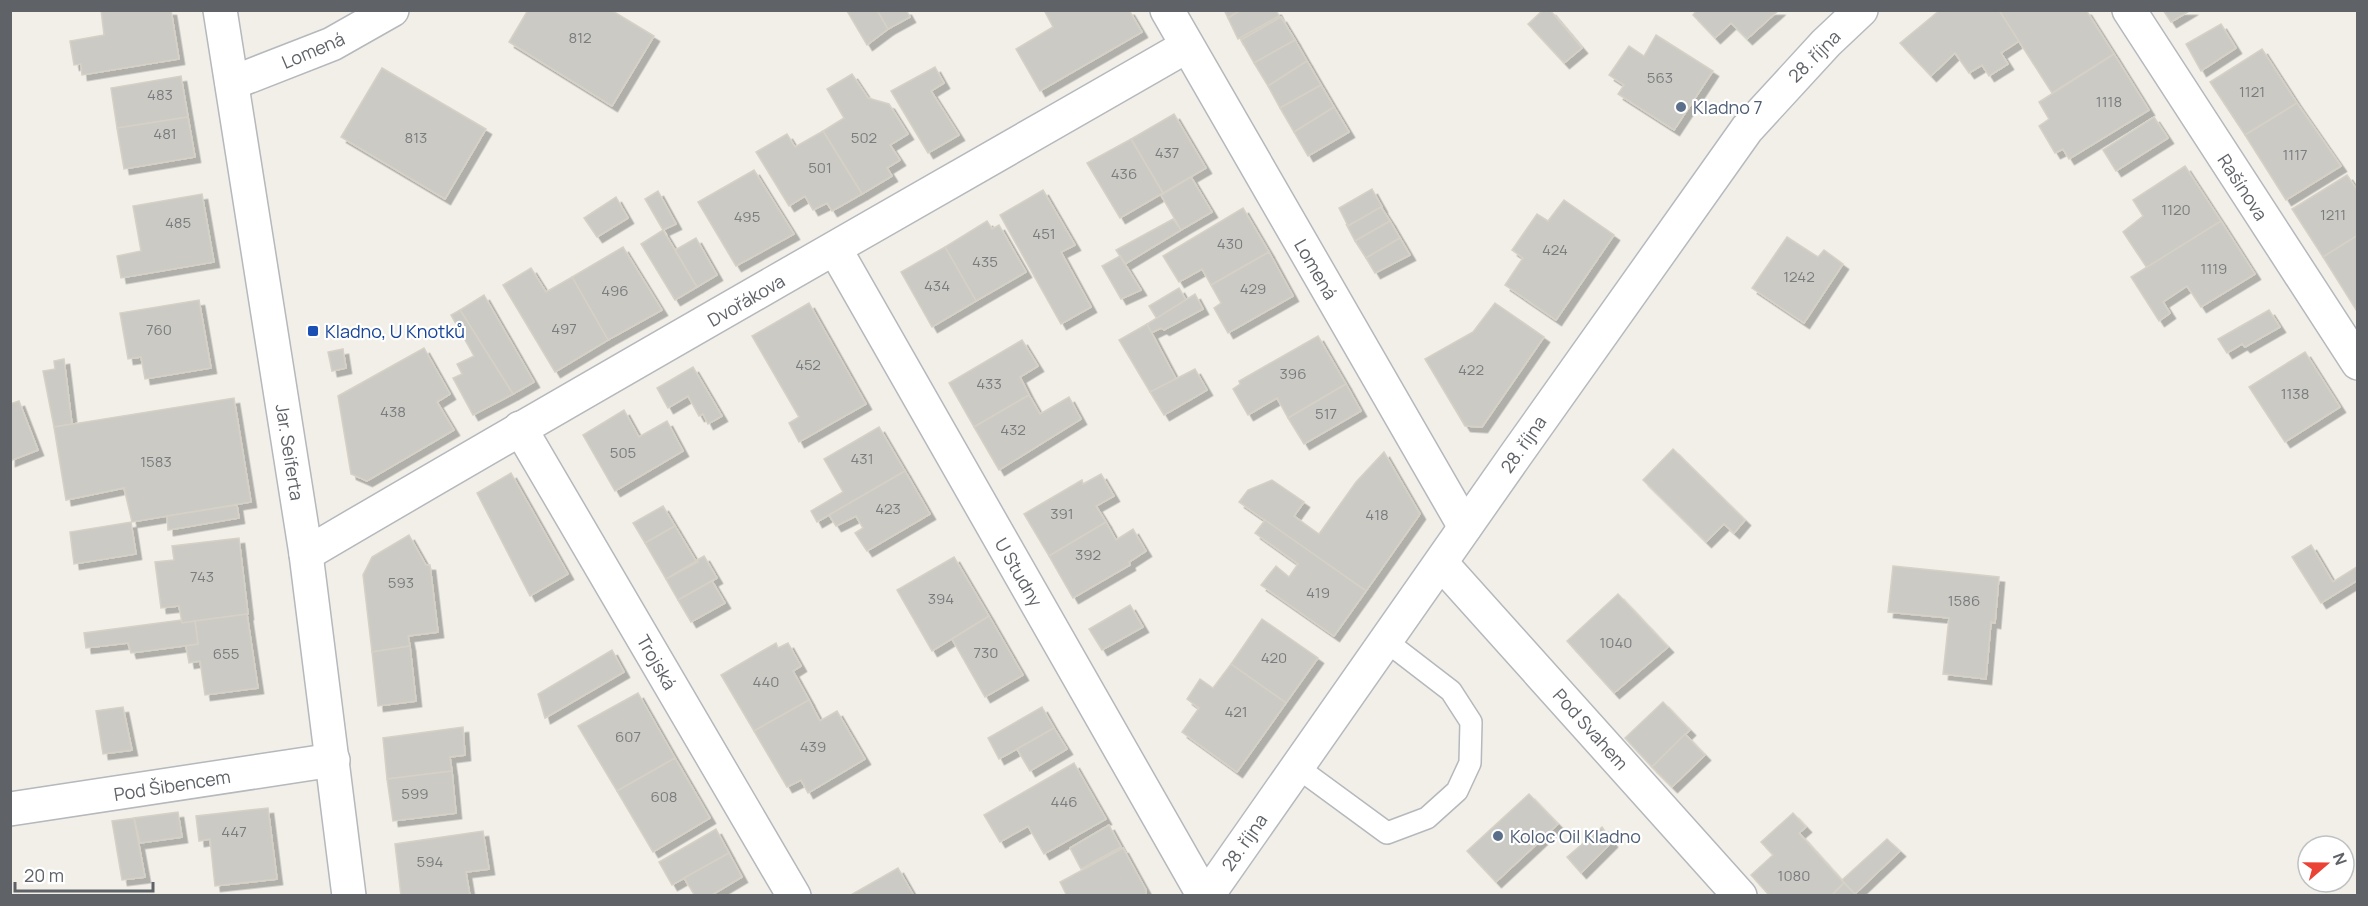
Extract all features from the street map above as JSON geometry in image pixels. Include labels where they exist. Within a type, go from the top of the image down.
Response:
[{"type":"street","name":"Jar. Seiferta","points":[[220,10],[306,554],[350,896]]},
{"type":"street","name":"Lomená","points":[[232,83],[332,44],[392,10]]},
{"type":"street","name":"Lomená","points":[[1167,10],[1465,527]]},
{"type":"street","name":"28. října","points":[[1205,896],[1748,129],[1826,43],[1861,10]]},
{"type":"street","name":"Rašínova","points":[[2129,10],[2358,363]]},
{"type":"street","name":"Dvořákova","points":[[306,554],[520,428],[1187,45]]},
{"type":"street","name":"U Studny","points":[[835,249],[1205,896]]},
{"type":"street","name":"Trojská","points":[[520,428],[794,896]]},
{"type":"street","name":"Pod Svahem","points":[[1441,562],[1740,896]]},
{"type":"street","name":"Pod Šibencem","points":[[10,809],[333,760]]},
{"type":"lane","points":[[1297,768],[1387,833],[1427,818],[1457,791],[1470,764],[1471,723],[1451,691],[1386,641]]},
{"type":"building","points":[[101,10],[171,10],[179,59],[82,75],[81,64],[74,65],[70,41],[104,35]]},
{"type":"building","points":[[528,10],[611,10],[654,36],[612,106],[509,42]]},
{"type":"building","points":[[877,10],[888,29],[867,45],[847,11]]},
{"type":"building","points":[[877,10],[906,10],[910,17],[888,29]]},
{"type":"building","points":[[1047,10],[1129,10],[1142,32],[1040,91],[1016,49],[1053,27],[1045,12]]},
{"type":"building","points":[[1224,10],[1241,10],[1228,18]]},
{"type":"building","points":[[1241,10],[1276,10],[1279,16],[1238,39],[1228,18]]},
{"type":"building","points":[[1543,10],[1550,10],[1582,48],[1564,63],[1528,24]]},
{"type":"building","points":[[1697,10],[1779,10],[1747,39],[1731,23],[1715,38],[1693,15]]},
{"type":"building","points":[[1940,10],[1999,10],[2019,41],[2001,53],[2008,64],[1989,76],[1982,65],[1969,73],[1955,53],[1931,76],[1900,43]]},
{"type":"building","points":[[1999,10],[2086,10],[2114,54],[2052,93]]},
{"type":"building","points":[[2163,10],[2191,10],[2171,22]]},
{"type":"building","points":[[1281,17],[1295,40],[1254,63],[1241,40]]},
{"type":"building","points":[[2221,24],[2236,48],[2201,71],[2186,44]]},
{"type":"building","points":[[1656,35],[1713,71],[1674,130],[1618,94],[1624,85],[1609,75],[1629,46],[1644,56]]},
{"type":"building","points":[[1295,40],[1307,61],[1268,86],[1254,63]]},
{"type":"building","points":[[2262,49],[2297,103],[2245,135],[2210,82]]},
{"type":"building","points":[[2114,54],[2149,110],[2069,159],[2063,149],[2055,153],[2039,126],[2049,119],[2039,102]]},
{"type":"building","points":[[1307,61],[1321,85],[1280,108],[1268,86]]},
{"type":"building","points":[[935,67],[944,83],[931,91],[959,135],[928,153],[891,91]]},
{"type":"building","points":[[382,68],[486,129],[445,199],[341,137]]},
{"type":"building","points":[[852,74],[868,98],[889,104],[908,134],[890,145],[900,160],[887,168],[892,176],[862,194],[823,131],[844,118],[827,89]]},
{"type":"building","points":[[181,76],[188,117],[117,128],[111,88]]},
{"type":"building","points":[[1321,85],[1334,107],[1294,132],[1280,108]]},
{"type":"building","points":[[2297,103],[2341,166],[2286,200],[2245,135]]},
{"type":"building","points":[[1334,107],[1349,132],[1308,156],[1294,132]]},
{"type":"building","points":[[1174,114],[1206,168],[1163,193],[1131,139]]},
{"type":"building","points":[[188,117],[195,157],[124,169],[117,128]]},
{"type":"building","points":[[2154,117],[2168,138],[2116,171],[2103,150]]},
{"type":"building","points":[[823,131],[862,194],[832,211],[827,203],[813,210],[805,196],[789,206],[756,152],[787,134],[795,147]]},
{"type":"building","points":[[1131,139],[1163,193],[1120,218],[1087,163]]},
{"type":"building","points":[[2185,166],[2221,221],[2147,268],[2123,232],[2143,216],[2133,200]]},
{"type":"building","points":[[754,170],[794,234],[736,266],[698,202]]},
{"type":"building","points":[[2347,175],[2358,191],[2358,235],[2323,257],[2292,209]]},
{"type":"building","points":[[1191,177],[1212,212],[1181,230],[1161,195]]},
{"type":"building","points":[[1372,189],[1382,207],[1348,226],[1339,208]]},
{"type":"building","points":[[1043,190],[1075,245],[1061,252],[1091,307],[1061,324],[1000,215]]},
{"type":"building","points":[[658,191],[676,224],[663,230],[645,199]]},
{"type":"building","points":[[202,194],[214,262],[121,278],[117,256],[141,251],[133,206]]},
{"type":"building","points":[[616,197],[628,218],[597,237],[584,218]]},
{"type":"building","points":[[1564,200],[1614,235],[1556,320],[1505,285],[1523,258],[1512,250],[1537,214],[1548,221]]},
{"type":"building","points":[[1381,207],[1390,221],[1355,241],[1346,224],[1348,226]]},
{"type":"building","points":[[1243,208],[1269,252],[1211,285],[1202,269],[1179,282],[1163,256]]},
{"type":"building","points":[[1173,219],[1181,230],[1125,264],[1116,250]]},
{"type":"building","points":[[987,221],[992,229],[999,225],[1026,272],[976,301],[945,247]]},
{"type":"building","points":[[1390,221],[1400,238],[1366,258],[1355,241]]},
{"type":"building","points":[[2221,221],[2255,274],[2201,307],[2187,286],[2163,302],[2170,313],[2159,321],[2131,277]]},
{"type":"building","points":[[663,230],[697,287],[675,300],[641,244]]},
{"type":"building","points":[[2358,235],[2358,313],[2323,257]]},
{"type":"building","points":[[1787,237],[1818,257],[1824,250],[1843,264],[1804,323],[1752,288]]},
{"type":"building","points":[[696,238],[717,275],[697,287],[675,250]]},
{"type":"building","points":[[1400,238],[1410,255],[1375,273],[1366,258]]},
{"type":"building","points":[[623,247],[662,310],[608,340],[572,277]]},
{"type":"building","points":[[945,247],[976,301],[932,327],[901,272]]},
{"type":"building","points":[[1269,252],[1293,296],[1228,333],[1214,308],[1221,303],[1211,285]]},
{"type":"building","points":[[1120,256],[1141,290],[1121,299],[1102,266]]},
{"type":"building","points":[[531,268],[546,292],[572,277],[608,340],[555,372],[503,285]]},
{"type":"building","points":[[1179,288],[1186,300],[1157,319],[1149,306]]},
{"type":"building","points":[[1195,294],[1203,309],[1164,330],[1161,328],[1151,333],[1147,324]]},
{"type":"building","points":[[484,295],[534,382],[513,394],[460,310]]},
{"type":"building","points":[[199,300],[211,368],[145,379],[141,357],[128,359],[120,313]]},
{"type":"building","points":[[809,303],[866,404],[799,442],[789,423],[799,417],[752,336]]},
{"type":"building","points":[[1495,303],[1544,337],[1482,427],[1465,426],[1425,359],[1473,332]]},
{"type":"building","points":[[460,310],[513,394],[473,415],[453,378],[462,374],[457,364],[474,356],[451,315]]},
{"type":"building","points":[[2269,310],[2280,327],[2245,347],[2242,344],[2227,353],[2218,339]]},
{"type":"building","points":[[1147,324],[1176,379],[1150,392],[1119,340]]},
{"type":"building","points":[[1318,336],[1346,384],[1288,418],[1277,398],[1248,415],[1233,389],[1240,384],[1239,381]]},
{"type":"building","points":[[1022,340],[1038,366],[1020,377],[1029,395],[974,427],[949,383]]},
{"type":"building","points":[[424,348],[450,394],[437,402],[454,430],[367,481],[351,474],[338,396]]},
{"type":"building","points":[[343,349],[346,368],[332,371],[328,352]]},
{"type":"building","points":[[2305,352],[2340,407],[2285,442],[2249,387]]},
{"type":"building","points":[[64,359],[72,424],[54,427],[43,371],[55,369],[54,361]]},
{"type":"building","points":[[693,367],[722,416],[708,424],[703,414],[699,416],[688,396],[668,408],[657,388]]},
{"type":"building","points":[[1195,369],[1207,390],[1164,415],[1150,392]]},
{"type":"building","points":[[1346,384],[1361,411],[1304,444],[1288,418]]},
{"type":"building","points":[[1029,395],[1040,414],[1069,397],[1081,419],[999,470],[974,427]]},
{"type":"building","points":[[234,398],[251,502],[132,522],[124,488],[66,500],[54,427]]},
{"type":"building","points":[[19,401],[38,450],[10,461],[10,404]]},
{"type":"building","points":[[624,410],[639,437],[667,421],[683,451],[615,491],[583,435]]},
{"type":"building","points":[[879,427],[905,471],[817,522],[811,511],[843,492],[824,459]]},
{"type":"building","points":[[1673,449],[1745,520],[1734,533],[1724,524],[1706,542],[1643,480]]},
{"type":"building","points":[[1384,452],[1420,514],[1366,591],[1239,502],[1248,490],[1272,480],[1304,502],[1294,516],[1319,534],[1356,482]]},
{"type":"building","points":[[905,471],[930,514],[867,551],[855,533],[863,528],[856,516],[836,526],[829,515]]},
{"type":"building","points":[[511,473],[568,574],[530,596],[477,493]]},
{"type":"building","points":[[1101,474],[1114,496],[1096,506],[1106,522],[1049,556],[1024,514],[1082,480],[1083,484]]},
{"type":"building","points":[[237,505],[239,518],[168,530],[167,516]]},
{"type":"building","points":[[663,506],[675,526],[645,543],[633,523]]},
{"type":"building","points":[[1265,520],[1366,591],[1334,636],[1261,585],[1276,566],[1289,577],[1298,564],[1255,533]]},
{"type":"building","points":[[131,522],[136,554],[74,564],[70,532]]},
{"type":"building","points":[[1106,522],[1116,540],[1133,529],[1146,551],[1129,562],[1130,565],[1073,598],[1049,556]]},
{"type":"building","points":[[675,526],[696,561],[666,579],[645,543]]},
{"type":"building","points":[[409,535],[426,565],[430,565],[438,632],[408,636],[410,646],[372,652],[363,575],[372,557]]},
{"type":"building","points":[[239,538],[248,614],[182,623],[179,606],[161,608],[155,562],[174,560],[172,546]]},
{"type":"building","points":[[2311,545],[2333,582],[2358,566],[2358,580],[2321,603],[2292,557]]},
{"type":"building","points":[[704,556],[717,578],[678,600],[666,579],[698,562],[697,560]]},
{"type":"building","points":[[954,557],[989,616],[932,651],[897,590]]},
{"type":"building","points":[[1893,566],[1999,577],[1995,623],[1991,622],[1986,679],[1943,674],[1949,618],[1888,612]]},
{"type":"building","points":[[712,581],[725,603],[691,622],[678,600]]},
{"type":"building","points":[[1618,594],[1668,647],[1614,693],[1567,641]]},
{"type":"building","points":[[1130,605],[1143,627],[1102,650],[1089,629]]},
{"type":"building","points":[[247,614],[258,688],[205,695],[200,661],[189,663],[186,646],[198,644],[195,621]]},
{"type":"building","points":[[989,616],[1023,675],[985,697],[952,639]]},
{"type":"building","points":[[1262,619],[1318,658],[1286,703],[1231,664]]},
{"type":"building","points":[[181,620],[182,623],[195,621],[198,644],[131,653],[128,643],[86,648],[84,633]]},
{"type":"building","points":[[776,643],[778,648],[788,643],[801,666],[793,671],[809,700],[754,731],[721,675]]},
{"type":"building","points":[[410,646],[416,701],[378,706],[372,652]]},
{"type":"building","points":[[612,650],[624,672],[545,718],[538,694]]},
{"type":"building","points":[[1231,664],[1286,703],[1237,772],[1182,732],[1199,708],[1187,699],[1200,679],[1213,688]]},
{"type":"building","points":[[638,693],[675,758],[617,791],[578,726]]},
{"type":"building","points":[[809,700],[820,721],[837,711],[865,759],[808,793],[801,780],[787,787],[754,731]]},
{"type":"building","points":[[1663,702],[1690,730],[1652,767],[1625,738]]},
{"type":"building","points":[[123,707],[132,750],[103,754],[96,711]]},
{"type":"building","points":[[1042,707],[1054,728],[999,759],[988,738]]},
{"type":"building","points":[[463,727],[465,755],[450,757],[452,771],[387,779],[383,738]]},
{"type":"building","points":[[1054,728],[1067,749],[1030,771],[1017,749]]},
{"type":"building","points":[[1685,734],[1705,755],[1672,787],[1652,767]]},
{"type":"building","points":[[675,758],[710,818],[653,852],[617,791]]},
{"type":"building","points":[[1074,763],[1106,819],[1044,854],[1028,826],[1000,842],[984,815]]},
{"type":"building","points":[[452,771],[456,813],[393,821],[387,779]]},
{"type":"building","points":[[1529,794],[1558,824],[1496,882],[1467,851]]},
{"type":"building","points":[[268,808],[277,879],[215,886],[210,839],[199,841],[196,816]]},
{"type":"building","points":[[178,812],[182,837],[140,843],[134,818]]},
{"type":"building","points":[[1793,813],[1806,827],[1799,833],[1844,883],[1831,896],[1770,896],[1751,875],[1773,855],[1761,842]]},
{"type":"building","points":[[134,818],[145,877],[122,880],[112,821]]},
{"type":"building","points":[[1109,825],[1121,847],[1081,869],[1070,848]]},
{"type":"building","points":[[1602,827],[1612,842],[1581,873],[1567,857]]},
{"type":"building","points":[[716,829],[729,853],[672,885],[659,862]]},
{"type":"building","points":[[483,831],[489,869],[466,872],[470,896],[401,896],[395,844]]},
{"type":"building","points":[[1887,839],[1900,851],[1855,894],[1842,880]]},
{"type":"building","points":[[1123,848],[1146,890],[1146,896],[1067,896],[1060,882]]},
{"type":"building","points":[[729,853],[742,877],[710,896],[695,896],[684,878]]},
{"type":"building","points":[[898,868],[914,896],[849,896]]},
{"type":"building","points":[[1844,883],[1857,896],[1831,896]]},
{"type":"place","name":"Kladno 7","points":[[1681,107]]},
{"type":"place","name":"Kladno, U Knotků","points":[[313,331]]},
{"type":"place","name":"Koloc Oil Kladno","points":[[1498,836]]}]
